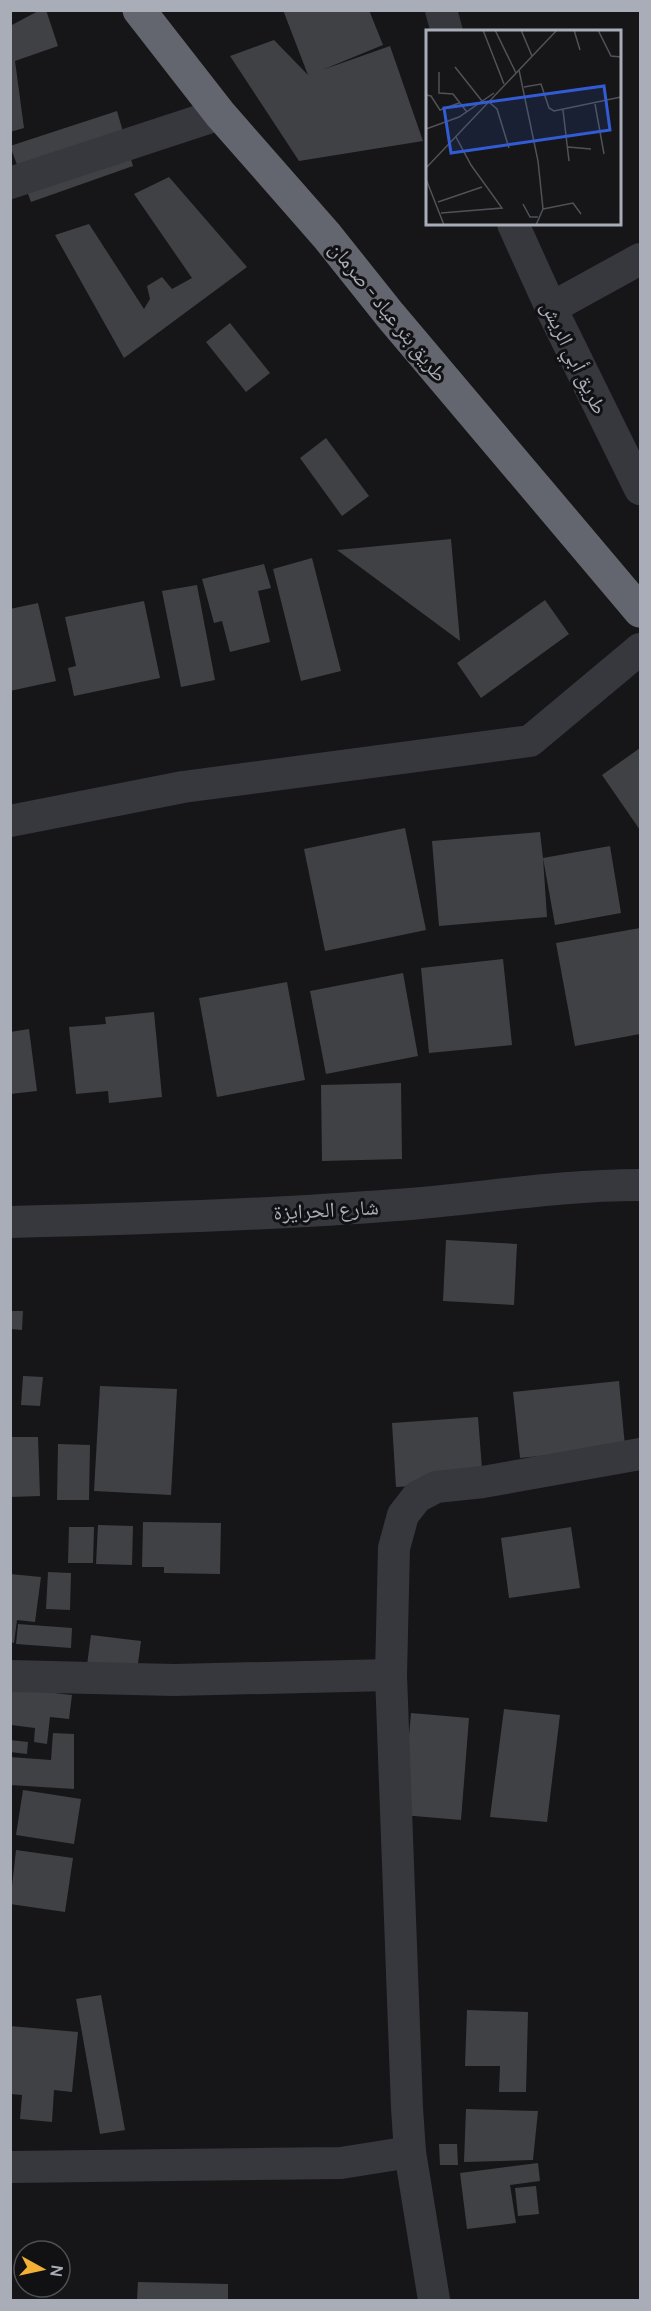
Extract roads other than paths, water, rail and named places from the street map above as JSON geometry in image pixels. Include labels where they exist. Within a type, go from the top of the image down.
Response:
[{"type":"highway","name":"طريق بئر عياد - صرمان","points":[[139,10],[219,114],[327,236],[390,315],[640,611]]},
{"type":"street","points":[[441,10],[446,30]]},
{"type":"street","points":[[10,183],[219,114]]},
{"type":"street","name":"طريق أبي الريش","points":[[513,225],[551,308],[640,489]]},
{"type":"street","points":[[551,308],[640,259]]},
{"type":"street","points":[[10,821],[183,787],[530,741],[640,649]]},
{"type":"street","name":"شارع الحرايزة","points":[[10,1222],[187,1218],[399,1205],[505,1192],[640,1185]]},
{"type":"street","points":[[434,2301],[410,2151],[391,1675],[394,1548],[403,1515],[417,1497],[435,1487],[483,1482],[640,1454]]},
{"type":"street","points":[[10,1676],[174,1680],[391,1675]]},
{"type":"street","points":[[10,2167],[341,2163],[410,2151]]}]
